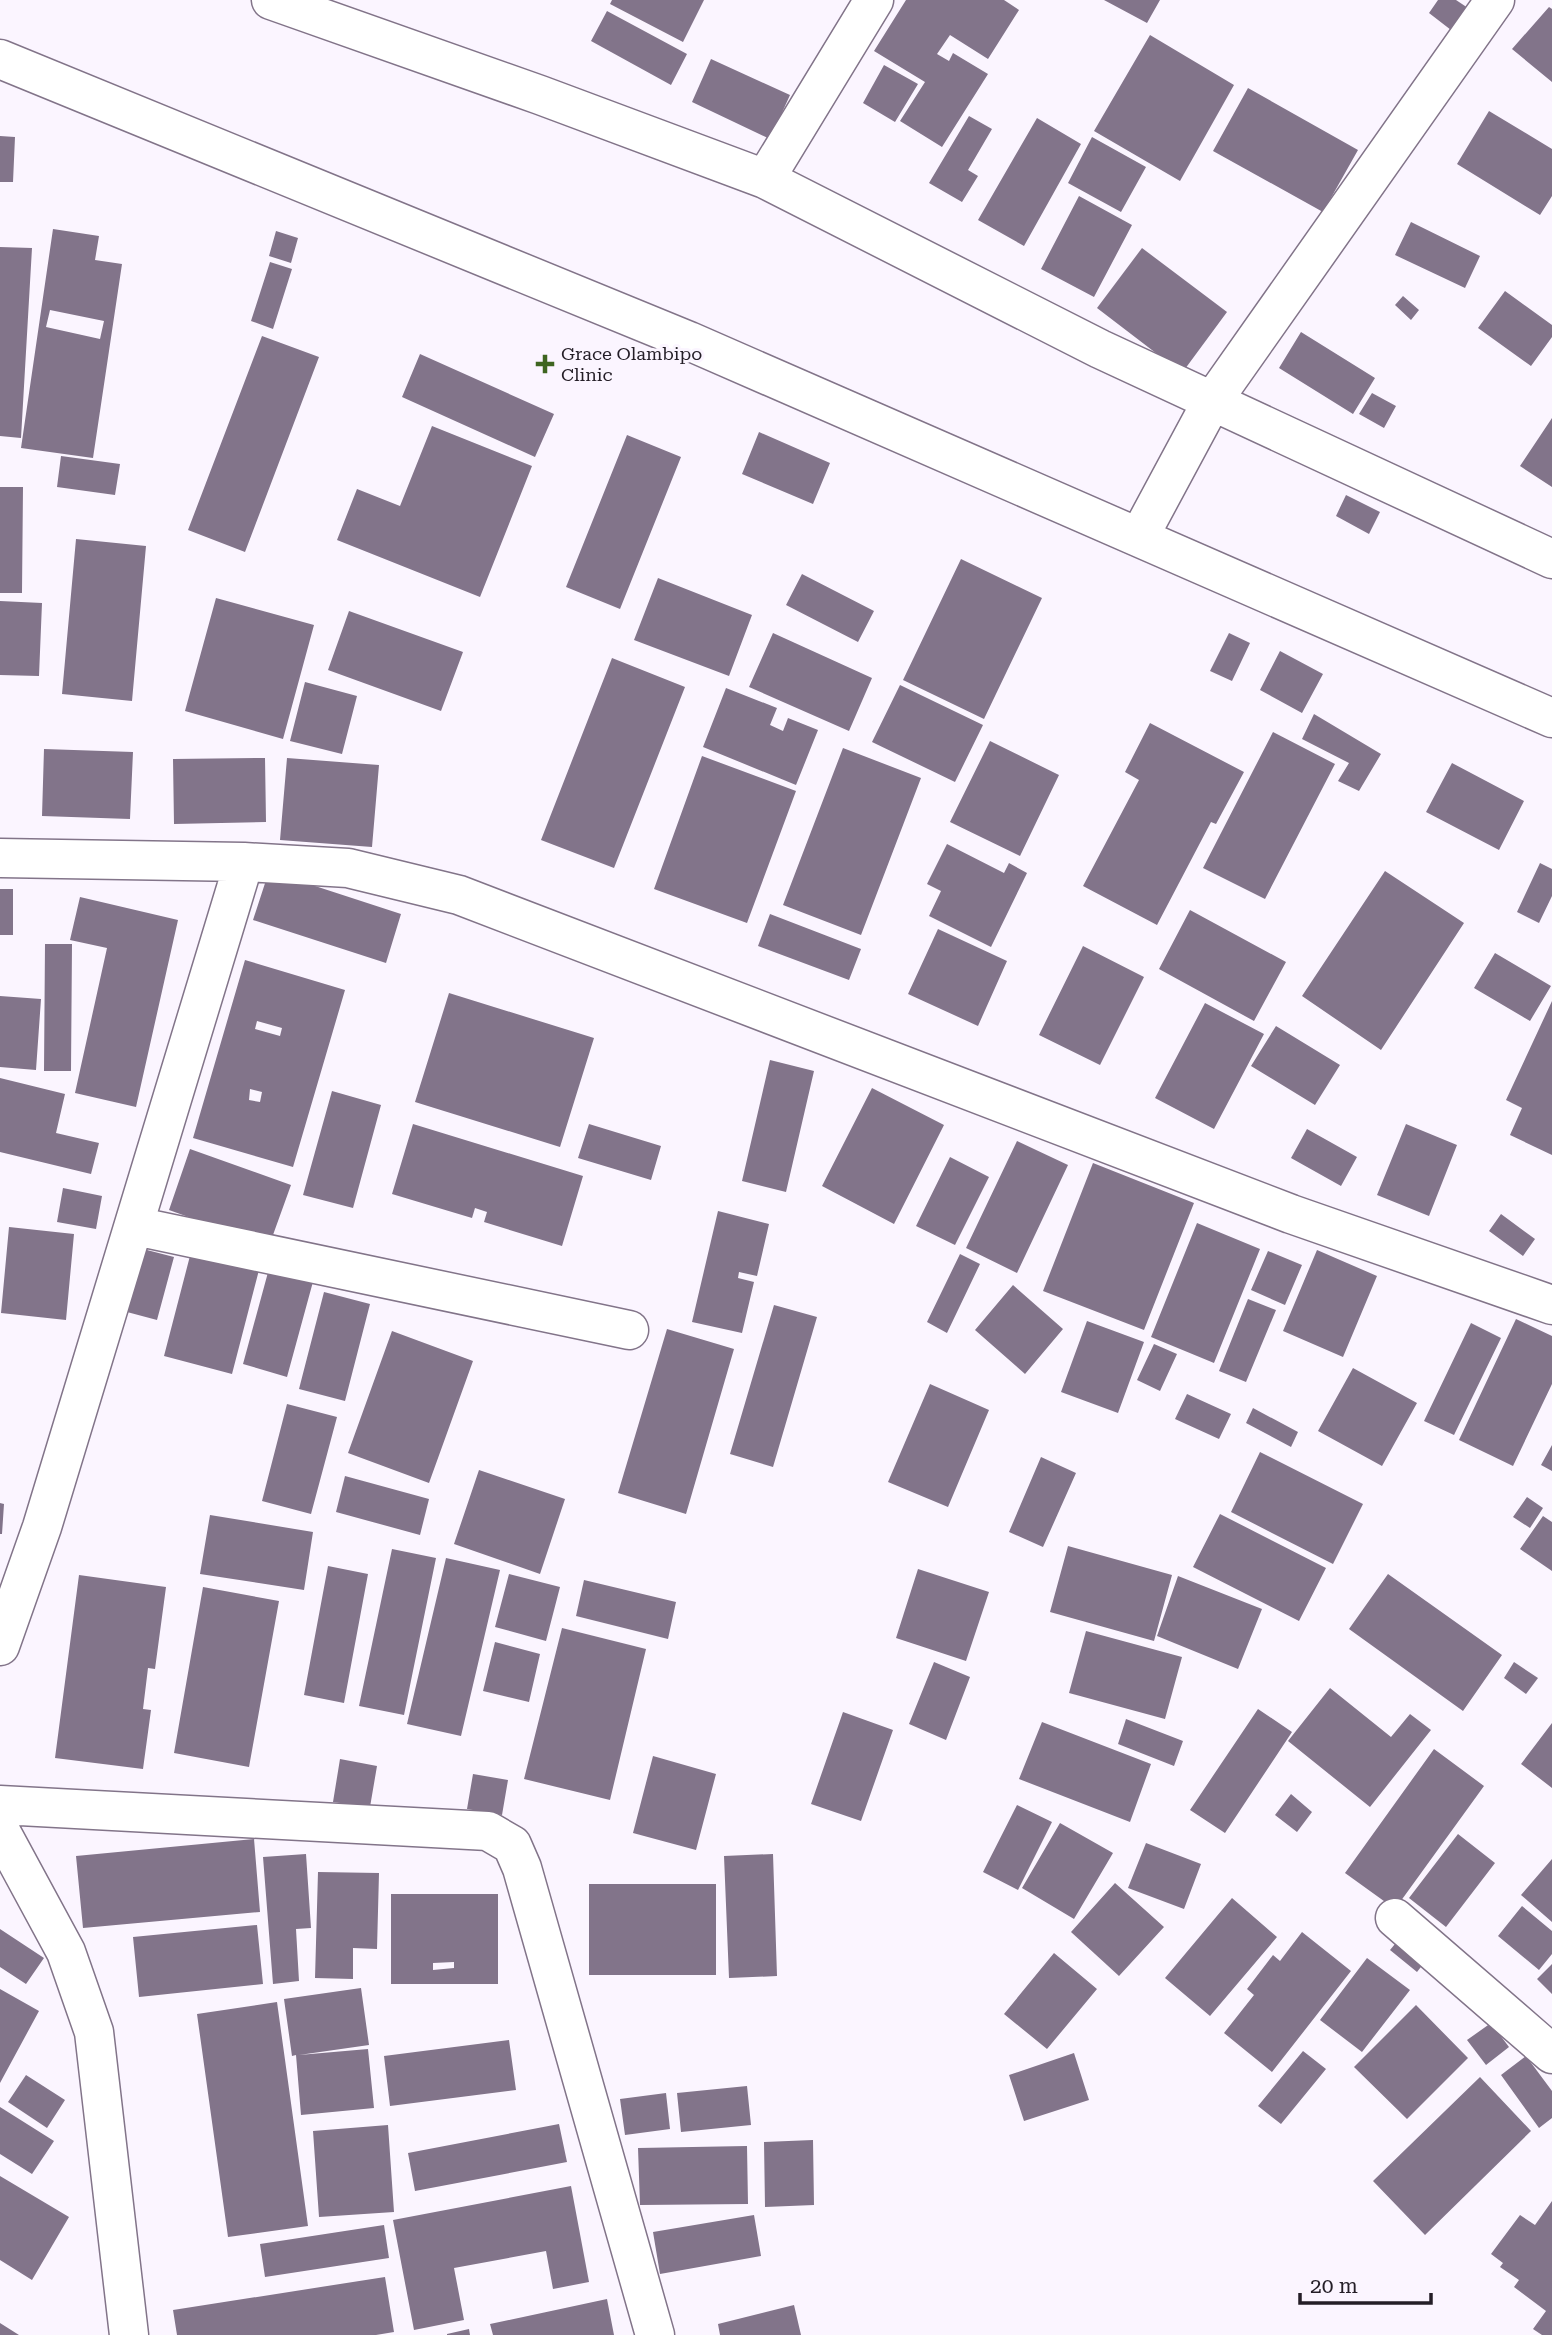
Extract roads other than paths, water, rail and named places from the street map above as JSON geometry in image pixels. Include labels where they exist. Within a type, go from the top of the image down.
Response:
[{"type":"street","points":[[271,0],[540,95],[765,179],[1211,403],[1552,559]]},
{"type":"street","points":[[765,179],[874,0]]},
{"type":"street","points":[[1139,537],[1211,403],[1495,0]]},
{"type":"street","points":[[0,58],[689,341],[1552,718]]},
{"type":"street","points":[[0,859],[244,862],[348,868],[459,895],[1292,1214],[1552,1305]]},
{"type":"street","points":[[0,1646],[42,1527],[244,862]]},
{"type":"street","points":[[135,1226],[629,1330]]},
{"type":"street","points":[[0,1805],[488,1831],[512,1845],[522,1868],[655,2335]]},
{"type":"street","points":[[0,1830],[66,1952],[93,2032],[129,2335]]},
{"type":"street","points":[[1395,1918],[1552,2054]]},
{"type":"place","name":"Grace Olambipo Clinic","points":[[545,364]]}]
